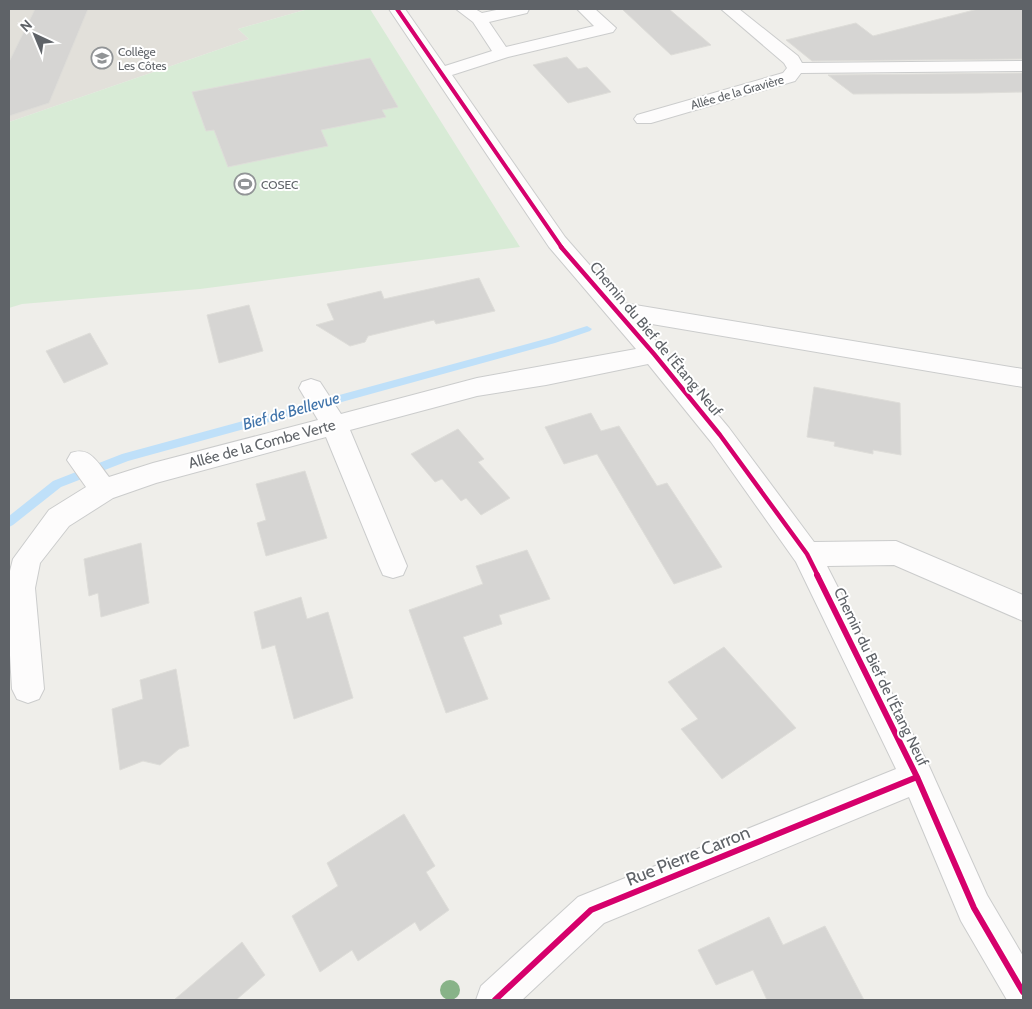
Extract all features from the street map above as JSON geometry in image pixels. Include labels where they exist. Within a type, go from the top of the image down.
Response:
[{"type":"street","name":"Chemin du Bief de l'Étang Neuf","points":[[397,9],[557,242],[654,354],[720,435],[807,554],[917,777],[974,908],[1023,992]]},
{"type":"street","points":[[464,9],[479,19],[502,53]]},
{"type":"street","points":[[479,19],[521,9]]},
{"type":"street","points":[[441,74],[502,53],[607,28],[585,9]]},
{"type":"street","name":"Allée de la Gravière","points":[[644,120],[789,77],[796,68],[792,60],[729,9]]},
{"type":"street","points":[[796,68],[1023,66]]},
{"type":"street","points":[[616,310],[1023,378]]},
{"type":"street","name":"Allée de la Combe Verte","points":[[28,689],[20,588],[27,559],[59,518],[103,490],[152,473],[476,387],[546,376],[654,354]]},
{"type":"street","points":[[311,388],[334,424],[393,566]]},
{"type":"street","points":[[80,460],[103,490]]},
{"type":"street","points":[[807,554],[896,553],[1023,608]]},
{"type":"street","name":"Rue Pierre Carron","points":[[495,1000],[591,910],[917,777]]},
{"type":"shaded area","name":"Collège Les Côtes","points":[[9,9],[308,9],[238,29],[249,39],[9,122]]},
{"type":"green space","name":"COSEC","points":[[308,9],[370,9],[520,247],[200,289],[22,304],[9,308],[9,122],[249,39],[238,29]]},
{"type":"building","points":[[35,9],[88,9],[49,103],[9,116],[9,62]]},
{"type":"building","points":[[622,9],[669,9],[711,45],[671,55]]},
{"type":"building","points":[[978,9],[1023,9],[1023,59],[812,61],[786,40],[856,23],[873,36]]},
{"type":"building","points":[[567,57],[578,69],[587,67],[611,92],[568,103],[533,65]]},
{"type":"building","points":[[370,58],[398,107],[382,110],[386,117],[321,130],[328,146],[228,167],[214,130],[206,131],[192,92]]},
{"type":"building","points":[[1023,73],[1023,92],[980,93],[853,94],[828,75]]},
{"type":"building","points":[[479,278],[495,311],[436,324],[434,320],[368,336],[365,342],[350,346],[316,325],[334,320],[327,304],[381,291],[384,299]]},
{"type":"building","points":[[249,305],[263,351],[219,363],[207,315]]},
{"type":"building","points":[[90,333],[108,364],[64,383],[46,351]]},
{"type":"building","points":[[814,387],[900,403],[901,455],[873,450],[873,454],[834,446],[835,442],[807,437]]},
{"type":"building","points":[[591,413],[601,431],[619,426],[657,486],[667,483],[722,567],[674,584],[597,454],[564,464],[545,427]]},
{"type":"building","points":[[458,429],[484,459],[478,462],[510,498],[481,515],[466,498],[461,501],[442,479],[435,482],[411,454]]},
{"type":"building","points":[[305,471],[327,538],[266,556],[257,523],[266,520],[256,484]]},
{"type":"building","points":[[141,543],[149,603],[101,617],[98,593],[89,596],[84,559]]},
{"type":"building","points":[[527,550],[550,599],[499,615],[502,624],[463,637],[488,699],[446,713],[409,610],[483,584],[476,566]]},
{"type":"building","points":[[301,597],[307,619],[328,612],[353,698],[294,719],[275,645],[262,649],[254,612]]},
{"type":"building","points":[[724,647],[796,728],[722,779],[681,729],[698,719],[668,682]]},
{"type":"building","points":[[176,669],[189,746],[179,749],[160,765],[143,761],[120,770],[112,709],[143,699],[140,680]]},
{"type":"building","points":[[404,814],[435,866],[426,872],[449,910],[420,931],[415,922],[358,961],[352,950],[320,972],[292,916],[338,886],[327,863]]},
{"type":"building","points":[[769,917],[783,945],[825,926],[864,1000],[767,1000],[753,970],[716,985],[698,950]]},
{"type":"building","points":[[242,942],[265,975],[236,1000],[174,1000]]},
{"type":"waterway","name":"Bief de Bellevue","points":[[9,522],[57,484],[126,457],[552,341],[587,329]]},
{"type":"cycle path","points":[[397,9],[557,242],[654,354],[720,435],[807,554],[917,777],[974,908],[1023,992]]},
{"type":"cycle path","points":[[495,1000],[591,910],[917,777]]},
{"type":"place","name":"Collège Les Côtes","points":[[102,58]]},
{"type":"place","name":"COSEC","points":[[245,184]]}]
